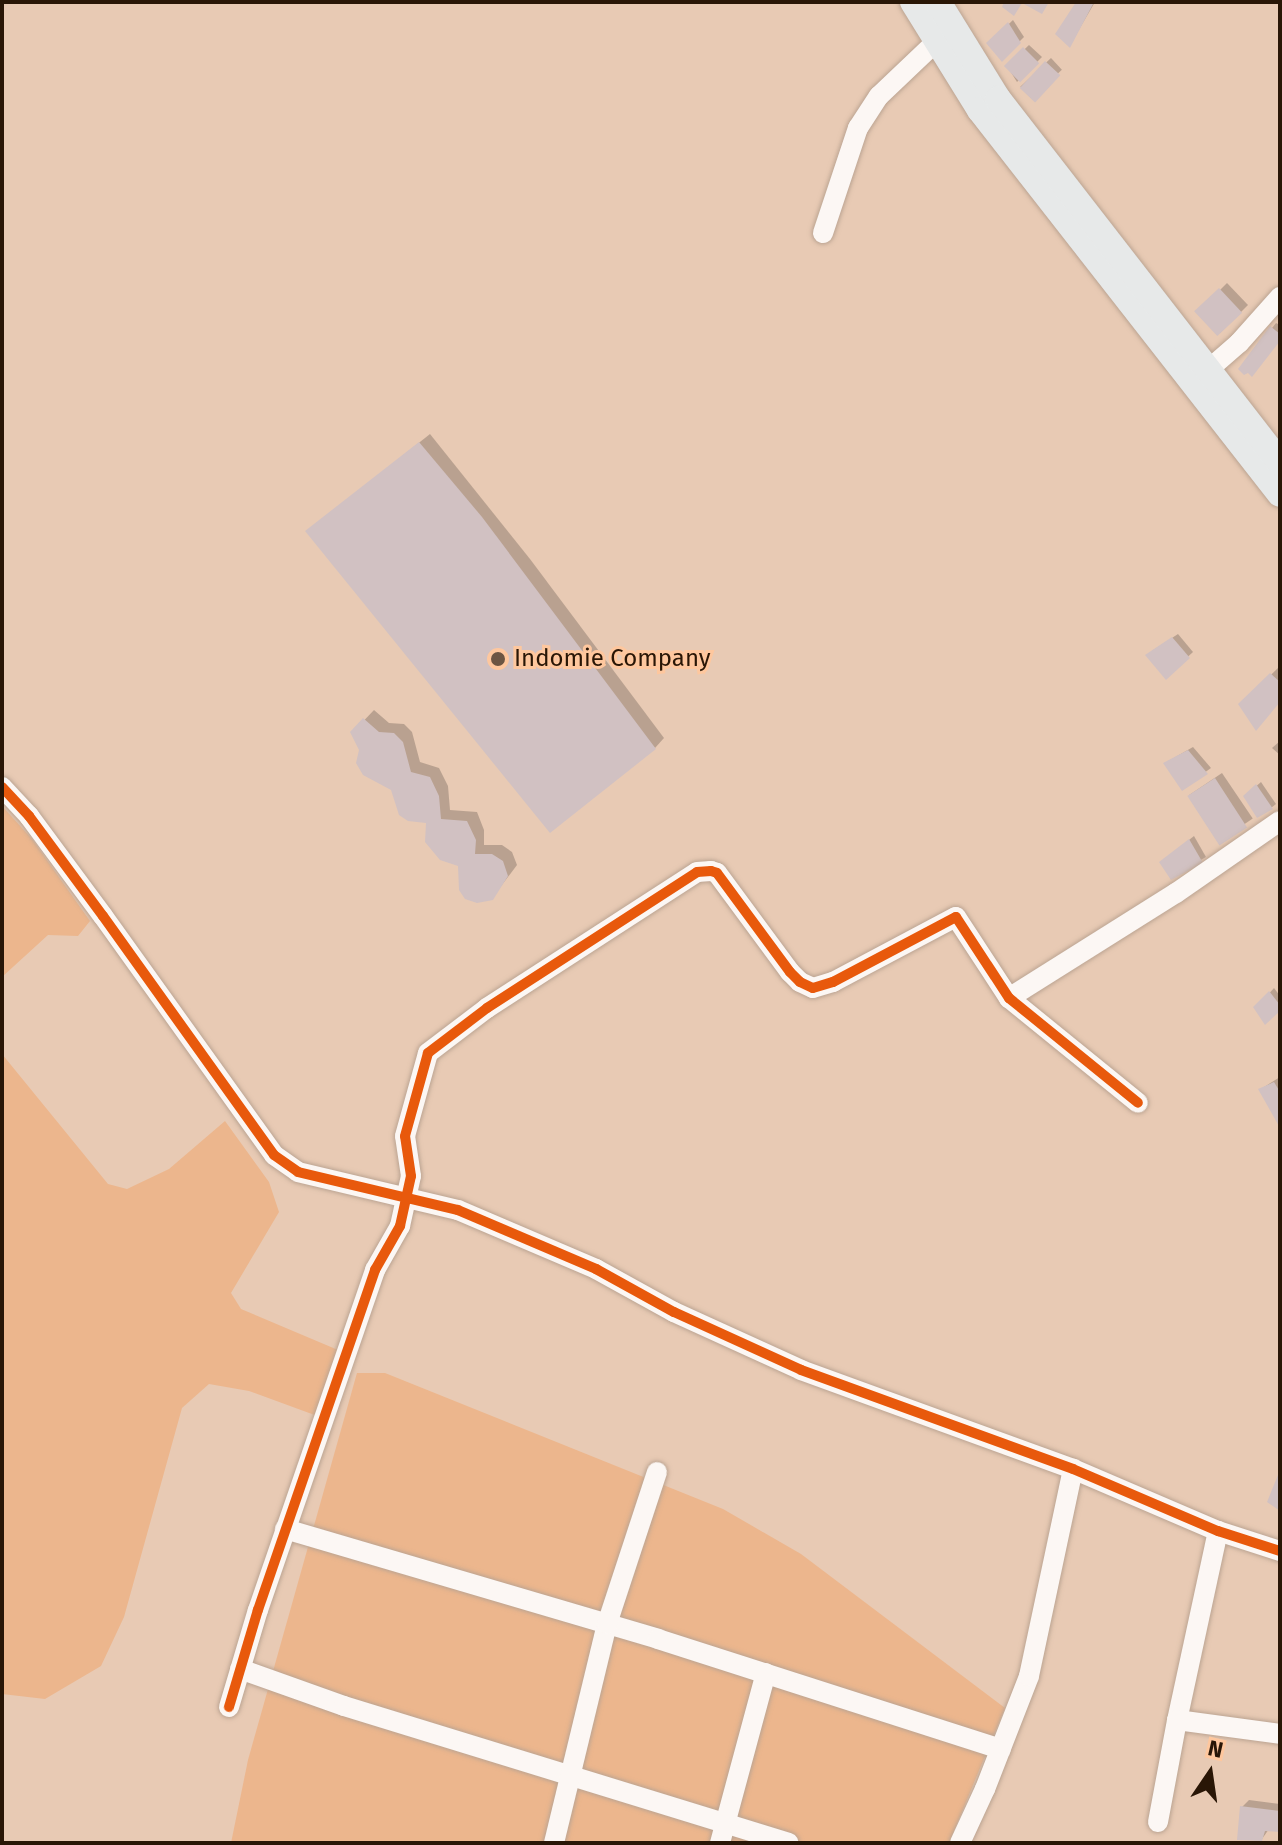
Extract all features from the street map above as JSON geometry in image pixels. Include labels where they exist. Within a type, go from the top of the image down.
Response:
[{"type":"main road","points":[[913,2],[980,110],[1280,494]]},
{"type":"main road","points":[[938,2],[998,99],[1280,462]]},
{"type":"street","points":[[823,233],[858,128],[879,96],[936,42]]},
{"type":"street","points":[[1208,370],[1239,343],[1280,297]]},
{"type":"street","points":[[2,787],[29,816],[103,916],[274,1155],[298,1172],[326,1182],[458,1210],[571,1258],[674,1312],[801,1370],[1073,1469],[1218,1531],[1280,1551]]},
{"type":"street","points":[[1009,998],[1176,893],[1280,821]]},
{"type":"street","points":[[229,1707],[285,1529],[375,1270],[400,1226],[411,1176],[405,1136],[428,1053],[487,1008],[702,870],[717,873],[790,972],[806,986],[833,982],[956,917],[1009,998],[1138,1103]]},
{"type":"street","points":[[960,1843],[1029,1676],[1073,1469]]},
{"type":"street","points":[[554,1843],[607,1624],[657,1472]]},
{"type":"street","points":[[285,1529],[607,1624],[1001,1749]]},
{"type":"street","points":[[1158,1822],[1218,1531]]},
{"type":"street","points":[[240,1669],[344,1706],[570,1775],[723,1833],[788,1843]]},
{"type":"street","points":[[723,1833],[766,1673]]},
{"type":"street","points":[[1177,1720],[1280,1734]]},
{"type":"shaded area","points":[[2,806],[32,839],[90,921],[78,936],[48,935],[2,977]]},
{"type":"shaded area","points":[[2,1054],[108,1184],[127,1189],[169,1169],[225,1121],[269,1182],[279,1212],[231,1293],[241,1309],[338,1350],[320,1417],[249,1391],[209,1384],[182,1408],[124,1617],[101,1666],[45,1699],[2,1694]]},
{"type":"shaded area","points":[[357,1373],[385,1373],[723,1509],[801,1554],[1005,1708],[949,1843],[231,1843],[248,1760]]},
{"type":"building","points":[[1004,2],[1049,2],[1042,14],[1022,3],[1014,16],[1002,7]]},
{"type":"building","points":[[1076,2],[1093,4],[1070,48],[1055,34]]},
{"type":"building","points":[[1008,22],[1021,43],[1002,62],[986,43]]},
{"type":"building","points":[[1023,47],[1039,63],[1020,82],[1004,66]]},
{"type":"building","points":[[1045,61],[1060,75],[1035,102],[1020,88]]},
{"type":"building","points":[[1219,288],[1242,313],[1217,336],[1194,311]]},
{"type":"building","points":[[1270,326],[1280,334],[1280,341],[1252,377],[1248,373],[1244,375],[1238,369]]},
{"type":"building","name":"Indomie Company","points":[[419,442],[482,517],[656,749],[550,833],[305,531]]},
{"type":"building","points":[[1172,637],[1190,658],[1166,680],[1145,655]]},
{"type":"building","points":[[1270,673],[1280,682],[1280,702],[1256,731],[1238,704]]},
{"type":"building","points":[[363,718],[379,732],[394,733],[403,742],[411,772],[430,777],[439,796],[441,819],[467,821],[476,840],[475,854],[492,854],[503,861],[508,876],[493,900],[477,903],[465,899],[459,890],[458,866],[440,860],[425,842],[426,823],[408,821],[399,815],[391,790],[363,775],[356,763],[359,750],[350,732]]},
{"type":"building","points":[[1188,750],[1208,774],[1182,791],[1163,763]]},
{"type":"building","points":[[1215,778],[1247,827],[1219,845],[1187,796]]},
{"type":"building","points":[[1256,784],[1273,809],[1257,818],[1243,796]]},
{"type":"building","points":[[1189,839],[1203,863],[1171,880],[1159,862]]},
{"type":"building","points":[[1269,991],[1280,1005],[1280,1011],[1265,1025],[1253,1007]]},
{"type":"building","points":[[1274,1082],[1280,1092],[1280,1128],[1258,1089]]},
{"type":"building","points":[[1280,1470],[1280,1511],[1267,1502]]},
{"type":"building","points":[[1240,1806],[1280,1811],[1280,1832],[1265,1831],[1262,1841],[1237,1840]]},
{"type":"cycle path","points":[[2,787],[29,816],[103,916],[274,1155],[298,1172],[458,1210],[596,1269],[674,1312],[801,1370],[1073,1469],[1218,1531],[1280,1551]]},
{"type":"cycle path","points":[[229,1707],[258,1610],[375,1270],[400,1226],[411,1176],[405,1136],[428,1053],[487,1008],[697,872],[711,871],[717,873],[790,972],[800,982],[813,988],[833,982],[956,917],[1009,998],[1138,1103]]},
{"type":"place","name":"Indomie Company","points":[[498,659]]}]
